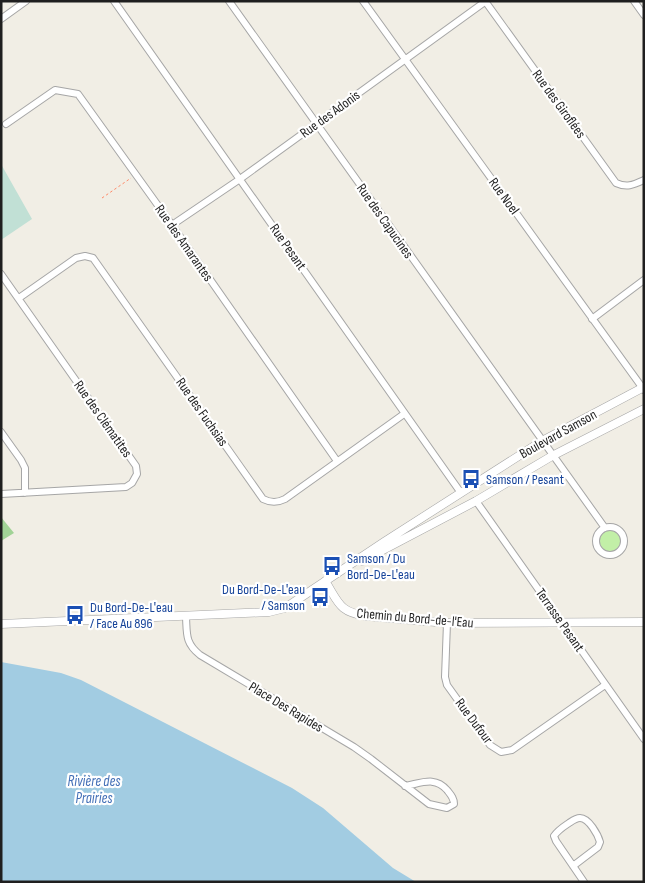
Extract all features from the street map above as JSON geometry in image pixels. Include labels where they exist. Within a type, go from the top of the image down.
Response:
[{"type":"street","points":[[1,19],[26,1]]},
{"type":"street","name":"Rue Pesant","points":[[114,1],[461,493]]},
{"type":"street","name":"Rue des Capucines","points":[[228,1],[605,528]]},
{"type":"street","name":"Rue Noel","points":[[363,1],[643,389]]},
{"type":"street","points":[[634,1],[644,15]]},
{"type":"street","name":"Rue des Adonis","points":[[172,225],[240,179],[486,2]]},
{"type":"street","name":"Rue des Giroflées","points":[[486,2],[616,183],[624,187],[632,186],[644,180]]},
{"type":"street","name":"Rue des Amarantes","points":[[6,124],[55,90],[78,94],[337,461]]},
{"type":"street","name":"Rue des Fuchsias","points":[[19,298],[76,258],[85,256],[93,258],[263,499],[270,502],[285,500],[404,414]]},
{"type":"street","name":"Rue des Clématites","points":[[1,274],[136,466],[137,474],[132,483],[126,486],[1,494]]},
{"type":"street","points":[[592,319],[644,280]]},
{"type":"street","name":"Boulevard Samson","points":[[325,581],[542,441],[643,389]]},
{"type":"street","name":"Boulevard Samson","points":[[325,581],[476,501],[552,456],[644,409]]},
{"type":"street","points":[[1,432],[25,468],[25,492]]},
{"type":"street","name":"Terrasse Pesant","points":[[476,501],[644,739]]},
{"type":"street","points":[[605,528],[616,528],[622,534],[624,542],[618,552],[614,554],[605,553],[598,547],[597,538],[605,528]]},
{"type":"street","points":[[1,624],[269,612],[285,608],[325,581]]},
{"type":"street","name":"Chemin du Bord-de-l'Eau","points":[[325,581],[341,607],[354,614],[447,623],[644,622]]},
{"type":"street","name":"Place Des Rapides","points":[[186,617],[188,642],[200,655],[354,747],[405,786],[429,804],[447,808],[454,804],[453,798],[441,782],[434,781],[405,786]]},
{"type":"street","name":"Rue Dufour","points":[[447,623],[446,685],[490,745],[501,752],[512,750],[606,685]]},
{"type":"street","points":[[573,866],[598,847],[600,842],[599,837],[586,819],[581,818],[557,831],[554,836],[573,866],[584,882]]},
{"type":"path","points":[[102,198],[136,175]]},
{"type":"green space","points":[[1,517],[14,533],[1,541]]},
{"type":"green space","points":[[611,527],[621,531],[625,541],[621,551],[611,555],[601,551],[597,541],[601,531]]},
{"type":"shaded area","points":[[1,164],[32,219],[1,240]]},
{"type":"water","name":"Rivière des Prairies","points":[[1,662],[61,673],[81,680],[292,788],[323,808],[393,868],[416,882],[1,882]]},
{"type":"place","name":"Samson / Pesant","points":[[471,479]]},
{"type":"place","name":"Samson / Du Bord-De-L'eau","points":[[332,566]]},
{"type":"place","name":"Du Bord-De-L'eau / Samson","points":[[320,597]]},
{"type":"place","name":"Du Bord-De-L'eau / Face Au 896","points":[[75,615]]}]
